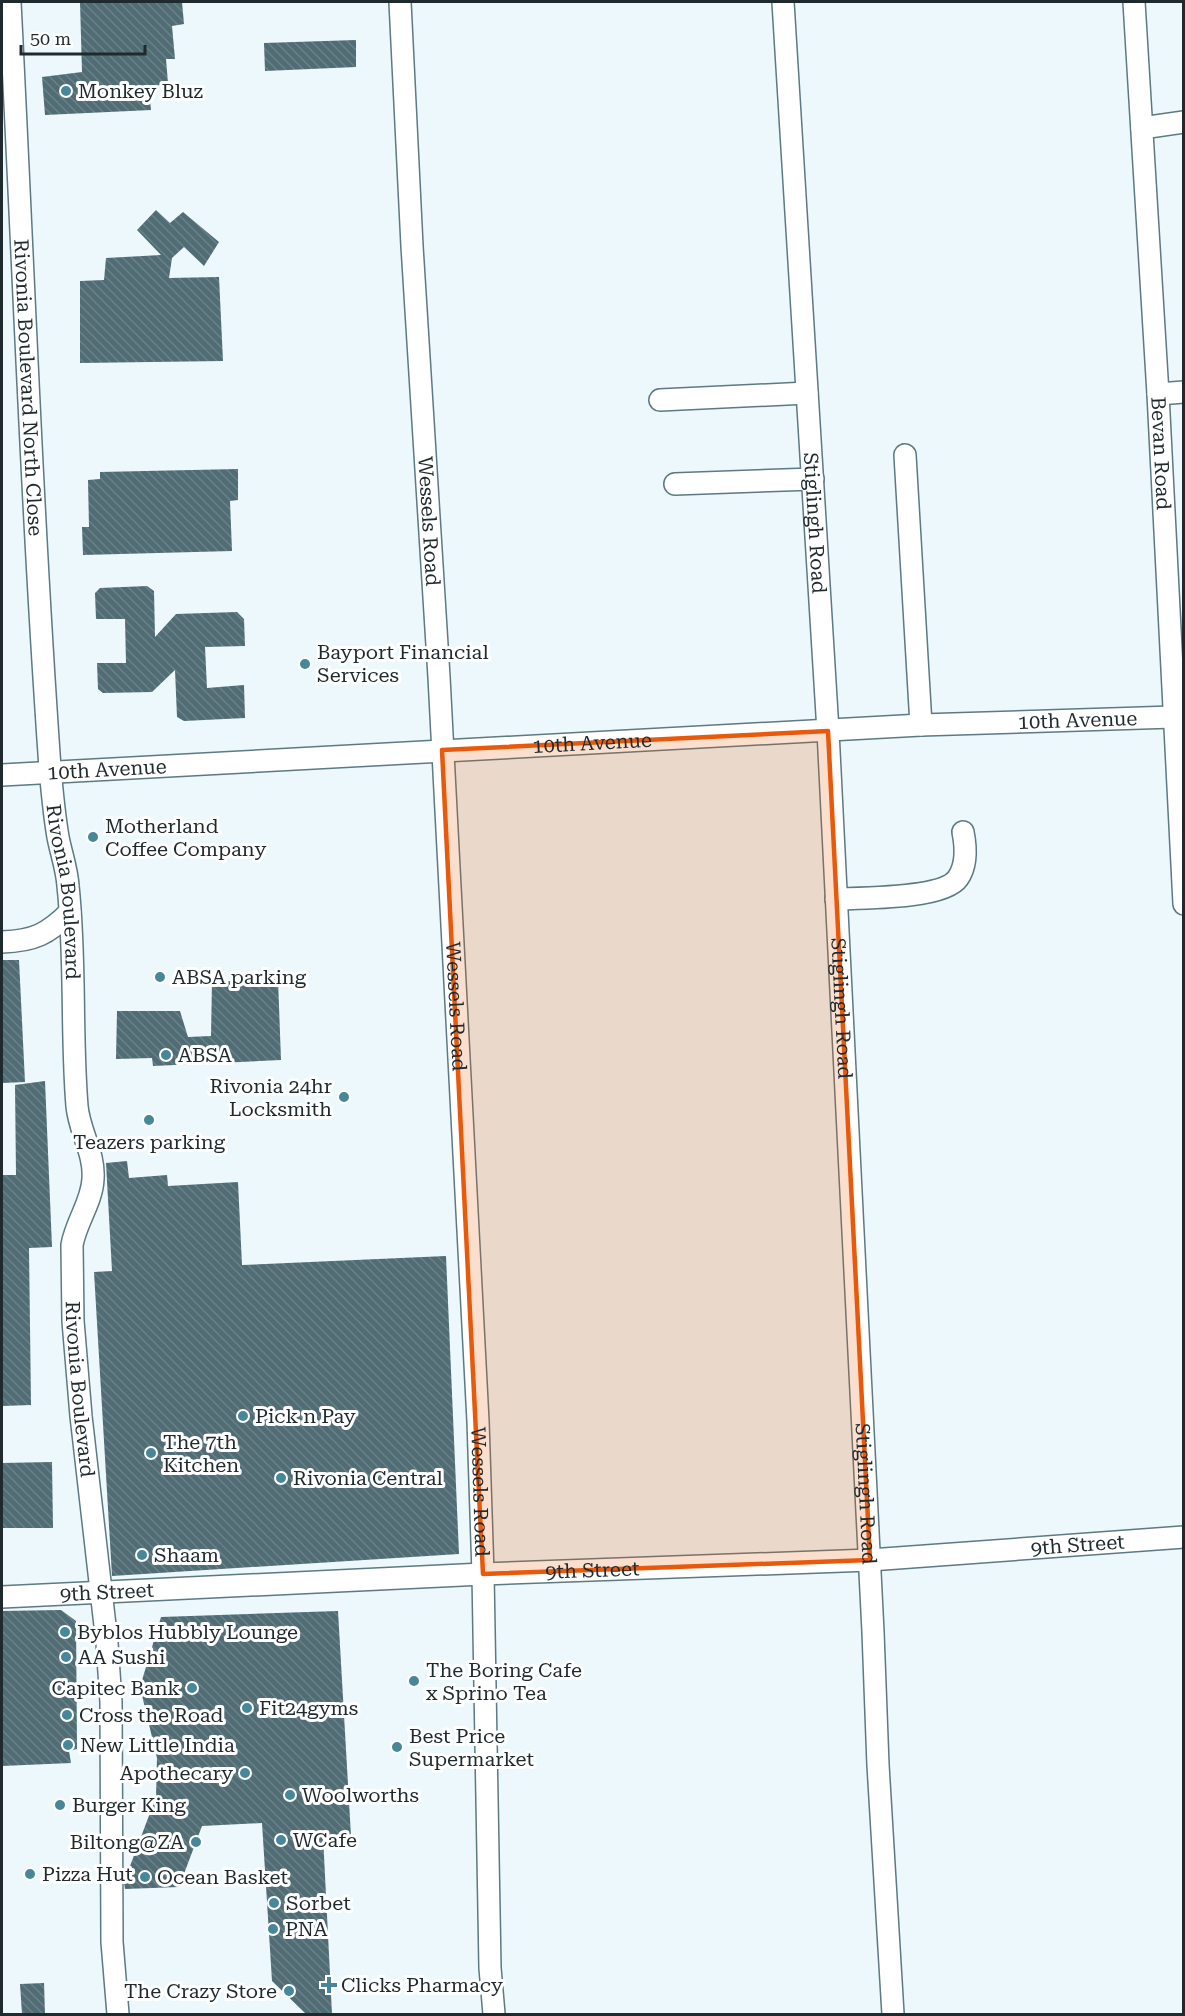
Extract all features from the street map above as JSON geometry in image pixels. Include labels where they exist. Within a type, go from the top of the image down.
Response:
[{"type":"street","name":"Rivonia Boulevard North Close","points":[[10,2],[50,771]]},
{"type":"street","name":"Wessels Road","points":[[400,2],[478,1421],[490,1968],[494,2014]]},
{"type":"street","name":"Stiglingh Road","points":[[783,2],[828,731],[870,1560],[878,1765],[893,2014]]},
{"type":"street","name":"Bevan Road","points":[[1134,2],[1178,718],[1184,904]]},
{"type":"street","points":[[1142,128],[1184,122]]},
{"type":"street","points":[[1158,394],[1184,392]]},
{"type":"street","points":[[660,400],[807,393]]},
{"type":"street","points":[[905,455],[921,725]]},
{"type":"street","points":[[675,484],[813,479]]},
{"type":"street","name":"10th Avenue","points":[[2,775],[921,725],[1178,718]]},
{"type":"street","name":"Rivonia Boulevard","points":[[50,771],[56,826],[66,868],[70,912],[77,1110],[90,1151],[93,1179],[72,1245],[73,1321],[111,1701],[112,1942],[118,2014]]},
{"type":"street","points":[[836,899],[927,893],[947,886],[958,877],[963,866],[966,848],[963,832]]},
{"type":"street","points":[[2,942],[35,938],[57,925],[70,912]]},
{"type":"street","name":"9th Street","points":[[2,1597],[483,1574],[870,1560],[1184,1537]]},
{"type":"highlighted area","points":[[828,731],[870,1560],[483,1574],[442,750]]},
{"type":"building","points":[[80,2],[182,2],[184,24],[172,26],[175,59],[166,59],[168,83],[149,88],[151,110],[45,115],[42,77],[82,72]]},
{"type":"building","points":[[356,40],[356,67],[265,71],[264,43]]},
{"type":"building","points":[[156,210],[170,223],[183,212],[219,242],[204,266],[184,247],[172,258],[169,278],[219,277],[223,361],[80,363],[80,281],[104,280],[106,258],[161,255],[137,230]]},
{"type":"building","points":[[238,469],[238,500],[230,501],[232,551],[83,555],[82,527],[89,527],[88,480],[100,479],[100,472]]},
{"type":"building","points":[[147,586],[154,591],[155,637],[176,614],[237,612],[244,619],[245,646],[205,647],[207,688],[244,685],[245,718],[184,721],[177,717],[175,670],[152,692],[103,693],[98,689],[97,663],[126,663],[125,619],[96,619],[95,593],[100,588]]},
{"type":"building","points":[[2,960],[19,960],[25,1082],[2,1083]]},
{"type":"building","points":[[278,979],[281,1060],[153,1066],[152,1058],[116,1059],[117,1011],[180,1011],[188,1037],[211,1036],[212,982]]},
{"type":"building","points":[[45,1081],[52,1247],[29,1248],[31,1405],[2,1406],[2,1175],[16,1175],[15,1085]]},
{"type":"building","name":"Rivonia Central","points":[[127,1161],[129,1178],[167,1175],[168,1186],[238,1182],[242,1265],[446,1256],[459,1554],[112,1576],[94,1272],[112,1271],[106,1163]]},
{"type":"building","points":[[52,1462],[53,1528],[2,1528],[2,1463]]},
{"type":"building","points":[[61,1610],[76,1621],[77,1749],[69,1751],[71,1763],[2,1766],[2,1611]]},
{"type":"building","points":[[338,1611],[351,1836],[323,1836],[332,2014],[306,2014],[272,1981],[262,1823],[202,1826],[179,1887],[125,1889],[124,1882],[156,1797],[157,1758],[140,1687],[161,1617]]},
{"type":"building","points":[[44,1983],[45,2014],[22,2014],[20,1984]]},
{"type":"place","name":"Monkey Bluz","points":[[66,91]]},
{"type":"place","name":"Bayport Financial Services","points":[[305,664]]},
{"type":"place","name":"Motherland Coffee Company","points":[[93,837]]},
{"type":"place","name":"ABSA parking","points":[[160,977]]},
{"type":"place","name":"ABSA","points":[[166,1055]]},
{"type":"place","name":"Rivonia 24hr Locksmith","points":[[344,1097]]},
{"type":"place","name":"Teazers parking","points":[[149,1120]]},
{"type":"place","name":"Pick n Pay","points":[[243,1416]]},
{"type":"place","name":"The 7th Kitchen","points":[[151,1453]]},
{"type":"place","name":"Rivonia Central","points":[[281,1478]]},
{"type":"place","name":"Shaam","points":[[142,1555]]},
{"type":"place","name":"Byblos Hubbly Lounge","points":[[65,1632]]},
{"type":"place","name":"AA Sushi","points":[[66,1657]]},
{"type":"place","name":"The Boring Cafe x Sprino Tea","points":[[414,1681]]},
{"type":"place","name":"Capitec Bank","points":[[192,1688]]},
{"type":"place","name":"Fit24gyms","points":[[247,1708]]},
{"type":"place","name":"Cross the Road","points":[[67,1715]]},
{"type":"place","name":"New Little India","points":[[68,1745]]},
{"type":"place","name":"Best Price Supermarket","points":[[397,1747]]},
{"type":"place","name":"Apothecary","points":[[245,1773]]},
{"type":"place","name":"Woolworths","points":[[290,1795]]},
{"type":"place","name":"Burger King","points":[[60,1805]]},
{"type":"place","name":"WCafe","points":[[281,1840]]},
{"type":"place","name":"Biltong@ZA","points":[[196,1842]]},
{"type":"place","name":"Pizza Hut","points":[[30,1874]]},
{"type":"place","name":"Ocean Basket","points":[[145,1877]]},
{"type":"place","name":"Sorbet","points":[[274,1903]]},
{"type":"place","name":"PNA","points":[[273,1929]]},
{"type":"place","name":"Clicks Pharmacy","points":[[329,1985]]},
{"type":"place","name":"The Crazy Store","points":[[289,1991]]}]
